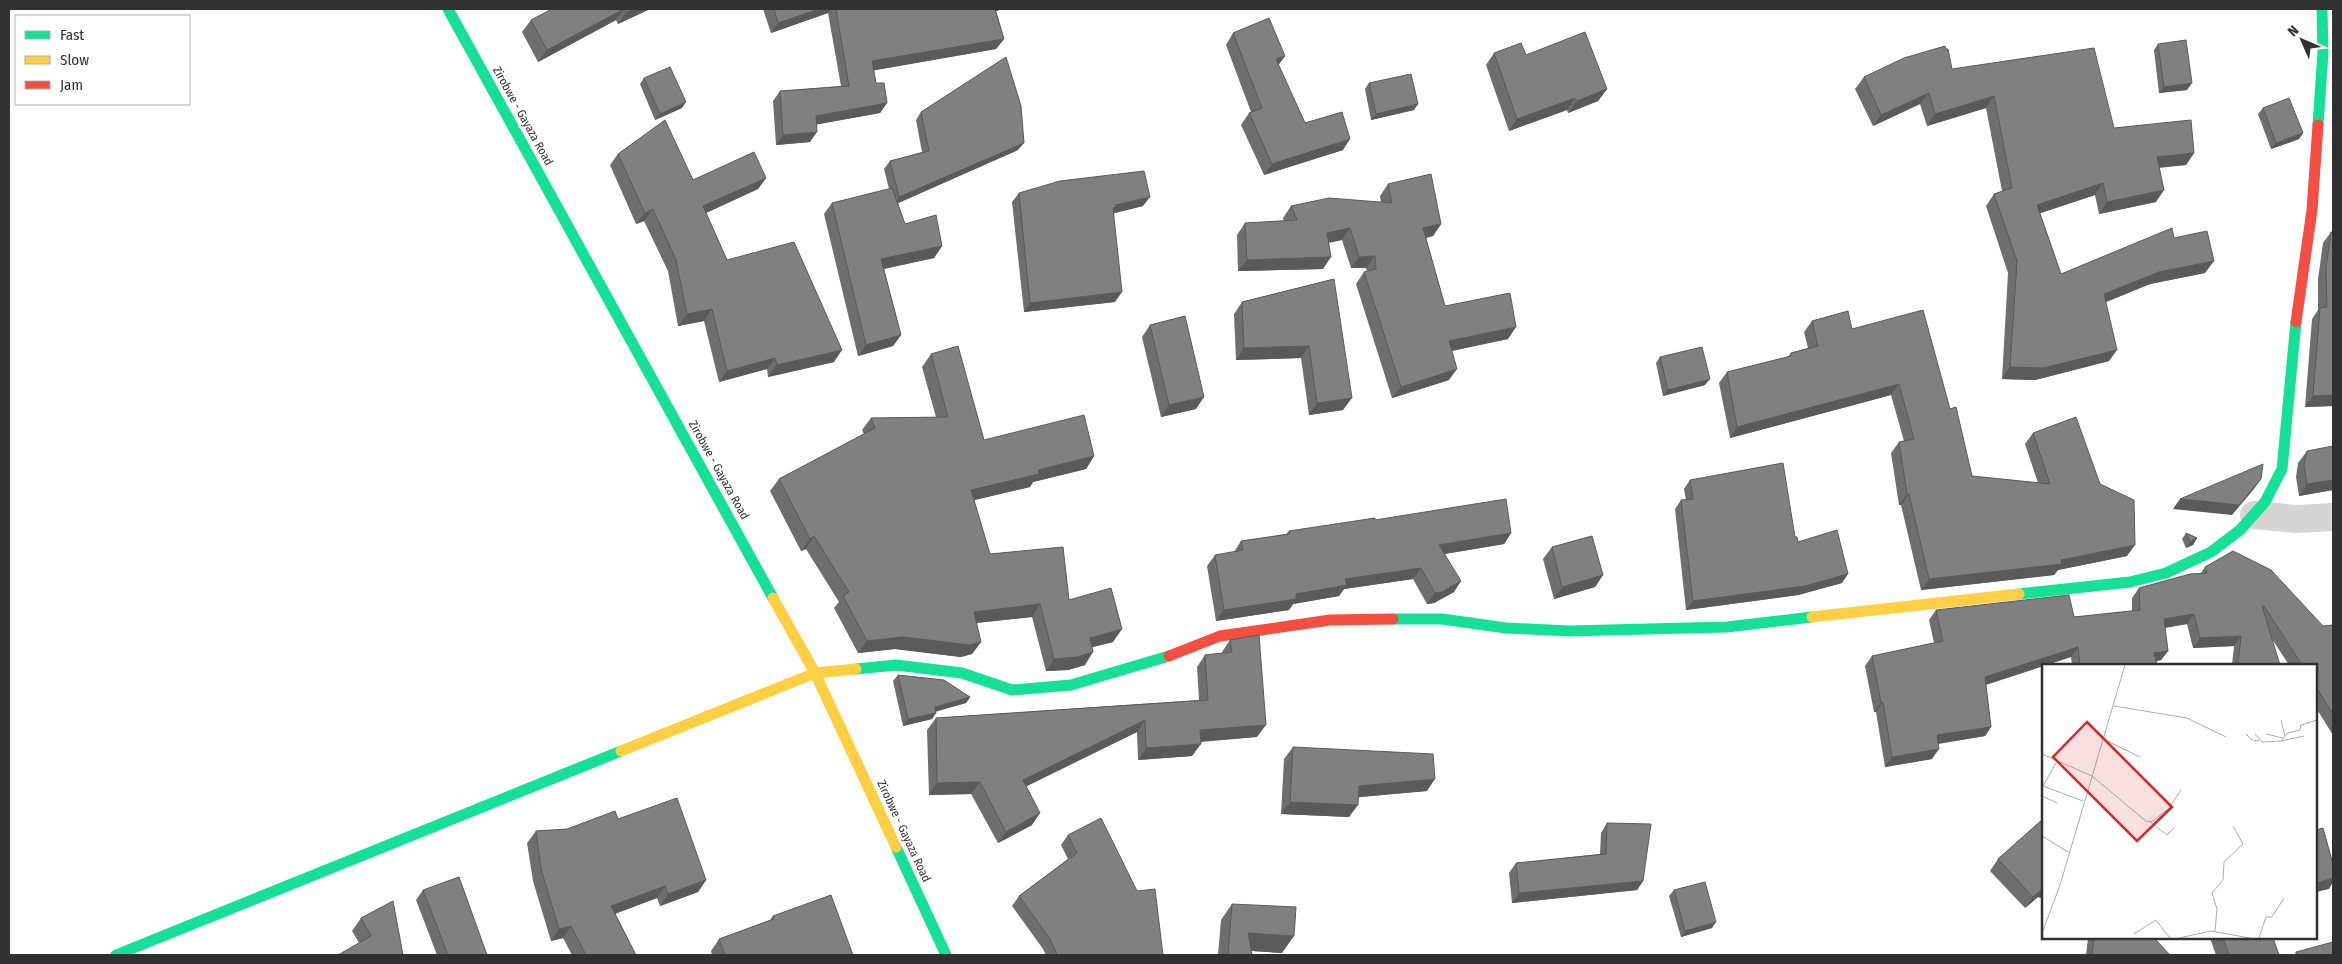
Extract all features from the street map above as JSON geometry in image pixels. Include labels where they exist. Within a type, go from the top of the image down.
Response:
[{"type":"street","name":"Zirobwe - Gayaza Road","points":[[448,9],[815,673],[946,955]]},
{"type":"street","points":[[116,955],[815,673],[896,665],[962,672],[1012,690],[1072,685],[1166,658],[1220,636],[1330,620],[1442,619],[1506,628],[1569,631],[1727,627],[2130,582],[2177,569],[2203,558],[2226,544],[2254,515],[2274,489],[2282,469],[2294,337],[2312,210],[2323,53],[2322,9]]},
{"type":"street","points":[[2254,515],[2297,519],[2333,517]]},
{"type":"building","points":[[552,9],[624,9],[547,50],[531,20]]},
{"type":"building","points":[[774,9],[819,9],[778,23]]},
{"type":"building","points":[[836,9],[995,9],[1004,39],[872,61],[876,83],[884,83],[887,103],[816,116],[817,132],[783,135],[780,91],[849,86]]},
{"type":"building","points":[[1269,18],[1285,56],[1276,59],[1305,123],[1342,112],[1350,139],[1272,164],[1249,113],[1262,108],[1233,33]]},
{"type":"building","points":[[1585,32],[1607,89],[1577,101],[1575,98],[1517,119],[1494,53],[1521,43],[1526,55]]},
{"type":"building","points":[[2186,40],[2192,83],[2164,87],[2158,44]]},
{"type":"building","points":[[1945,46],[1948,49],[1952,69],[2094,48],[2114,128],[2191,120],[2194,153],[2157,157],[2164,190],[2107,202],[2103,183],[2037,205],[2061,274],[2172,228],[2174,238],[2207,231],[2214,261],[2159,272],[2104,294],[2117,350],[2043,368],[2010,367],[2017,261],[1994,194],[2012,188],[1994,96],[1935,114],[1929,93],[1881,115],[1864,77],[1904,58]]},
{"type":"building","points":[[1006,57],[1021,106],[1024,143],[899,197],[890,161],[929,151],[921,112]]},
{"type":"building","points":[[670,67],[686,102],[660,114],[644,78]]},
{"type":"building","points":[[1411,74],[1418,104],[1376,114],[1369,83]]},
{"type":"building","points":[[2289,98],[2303,133],[2276,143],[2263,108]]},
{"type":"building","points":[[665,120],[693,180],[754,152],[766,178],[703,206],[727,260],[794,242],[842,350],[777,365],[775,358],[727,371],[712,309],[687,314],[676,260],[653,209],[645,213],[618,154]]},
{"type":"building","points":[[1144,171],[1150,197],[1115,205],[1116,207],[1113,208],[1122,292],[1030,303],[1019,193],[1060,181]]},
{"type":"building","points":[[1431,174],[1441,224],[1423,228],[1445,306],[1510,293],[1516,327],[1449,341],[1457,369],[1401,387],[1364,272],[1376,269],[1375,256],[1359,257],[1350,228],[1327,233],[1331,257],[1247,260],[1245,223],[1297,220],[1291,206],[1329,198],[1392,203],[1388,184]]},
{"type":"building","points":[[892,188],[905,224],[936,215],[942,246],[881,259],[901,335],[866,345],[832,203]]},
{"type":"building","points":[[2331,232],[2333,232],[2333,395],[2313,396],[2320,308],[2327,307],[2326,268]]},
{"type":"building","points":[[1334,279],[1352,398],[1317,403],[1309,346],[1244,348],[1242,302]]},
{"type":"building","points":[[1923,310],[1950,409],[1956,407],[1972,476],[2050,484],[2033,433],[2076,417],[2100,484],[2134,500],[2135,545],[2061,560],[2062,564],[1929,579],[1909,494],[1907,494],[1899,442],[1914,439],[1899,384],[1737,427],[1727,372],[1791,356],[1791,353],[1818,346],[1812,321],[1848,311],[1852,329]]},
{"type":"building","points":[[1185,316],[1204,397],[1169,405],[1150,325]]},
{"type":"building","points":[[958,346],[984,440],[1084,415],[1094,456],[1038,470],[1039,474],[971,490],[990,554],[1063,547],[1069,600],[1111,588],[1122,629],[1090,638],[1093,652],[1077,657],[1054,659],[1040,604],[974,612],[981,642],[970,645],[903,637],[867,641],[843,596],[849,592],[814,536],[810,539],[779,479],[875,428],[871,418],[948,417],[931,354]]},
{"type":"building","points":[[1702,347],[1710,379],[1668,390],[1660,357]]},
{"type":"building","points":[[2333,446],[2333,480],[2307,484],[2304,465],[2307,451]]},
{"type":"building","points":[[1783,463],[1795,537],[1797,537],[1798,542],[1837,530],[1848,574],[1805,586],[1693,601],[1681,500],[1693,499],[1690,480]]},
{"type":"building","points":[[2263,464],[2261,479],[2239,505],[2180,499]]},
{"type":"building","points":[[1506,499],[1511,533],[1439,545],[1461,581],[1442,592],[1435,593],[1421,568],[1345,579],[1347,585],[1296,594],[1296,599],[1224,610],[1215,555],[1243,550],[1241,541],[1290,534],[1289,531],[1375,518],[1375,520]]},
{"type":"building","points":[[2186,533],[2197,538],[2190,542]]},
{"type":"building","points":[[1592,536],[1603,575],[1562,587],[1552,547]]},
{"type":"building","points":[[2233,551],[2271,570],[2323,626],[2333,625],[2333,714],[2317,689],[2317,664],[2301,664],[2264,606],[2262,606],[2280,664],[2238,664],[2241,636],[2200,638],[2194,614],[2164,619],[2168,651],[2154,653],[2157,664],[2080,664],[2078,647],[1985,677],[1991,727],[1937,735],[1939,749],[1892,757],[1883,702],[1881,702],[1872,656],[1943,641],[1936,610],[2069,595],[2074,617],[2140,610],[2139,588],[2190,574],[2207,573],[2205,567]]},
{"type":"building","points":[[1259,635],[1266,725],[1200,730],[1201,744],[1146,748],[1145,720],[1023,780],[1040,813],[1006,832],[980,782],[937,783],[936,718],[1208,700],[1205,655],[1232,652],[1230,640]]},
{"type":"building","points":[[898,675],[944,680],[970,697],[935,707],[936,713],[908,719]]},
{"type":"building","points":[[1293,747],[1433,754],[1435,779],[1359,786],[1358,805],[1290,802]]},
{"type":"building","points":[[677,798],[706,880],[668,894],[665,886],[611,906],[636,955],[586,955],[571,926],[559,929],[541,869],[536,831],[567,829],[615,811],[618,819]]},
{"type":"building","points":[[1101,818],[1137,891],[1155,889],[1163,955],[1057,955],[1050,939],[1019,896],[1077,853],[1068,835]]},
{"type":"building","points":[[2042,820],[2042,889],[2033,897],[1998,859]]},
{"type":"building","points":[[1607,823],[1651,824],[1643,881],[1519,893],[1516,863],[1606,854]]},
{"type":"building","points":[[2323,828],[2333,864],[2333,878],[2317,883],[2317,830]]},
{"type":"building","points":[[459,877],[487,955],[448,955],[423,890]]},
{"type":"building","points":[[1705,882],[1716,922],[1685,931],[1674,890]]},
{"type":"building","points":[[831,895],[853,955],[725,955],[719,939],[774,919],[773,916]]},
{"type":"building","points":[[393,901],[403,955],[338,955],[371,936],[361,918]]},
{"type":"building","points":[[1232,904],[1296,907],[1294,936],[1248,933],[1252,955],[1228,955]]},
{"type":"building","points":[[2094,939],[2155,939],[2170,955],[2092,955]]},
{"type":"building","points":[[2223,939],[2273,939],[2279,955],[2229,955]]},
{"type":"building","points":[[2333,942],[2333,955],[2296,955],[2296,952]]},
{"type":"traffic: fast","points":[[448,9],[773,598]]},
{"type":"traffic: fast","points":[[2318,125],[2323,53],[2322,9]]},
{"type":"traffic: fast","points":[[2019,594],[2130,582],[2166,573],[2211,552],[2240,530],[2265,502],[2282,469],[2296,322]]},
{"type":"traffic: fast","points":[[1393,619],[1442,619],[1506,628],[1569,631],[1727,627],[1812,617]]},
{"type":"traffic: fast","points":[[856,669],[896,665],[962,673],[1012,690],[1071,685],[1169,656]]},
{"type":"traffic: fast","points":[[116,955],[621,751]]},
{"type":"traffic: fast","points":[[896,847],[946,955]]},
{"type":"traffic: slow","points":[[1812,617],[2019,594]]},
{"type":"traffic: slow","points":[[773,598],[815,673],[896,847]]},
{"type":"traffic: slow","points":[[621,751],[815,673],[856,669]]},
{"type":"traffic: jam","points":[[2296,322],[2312,210],[2318,125]]},
{"type":"traffic: jam","points":[[1169,656],[1220,636],[1330,620],[1393,619]]}]
